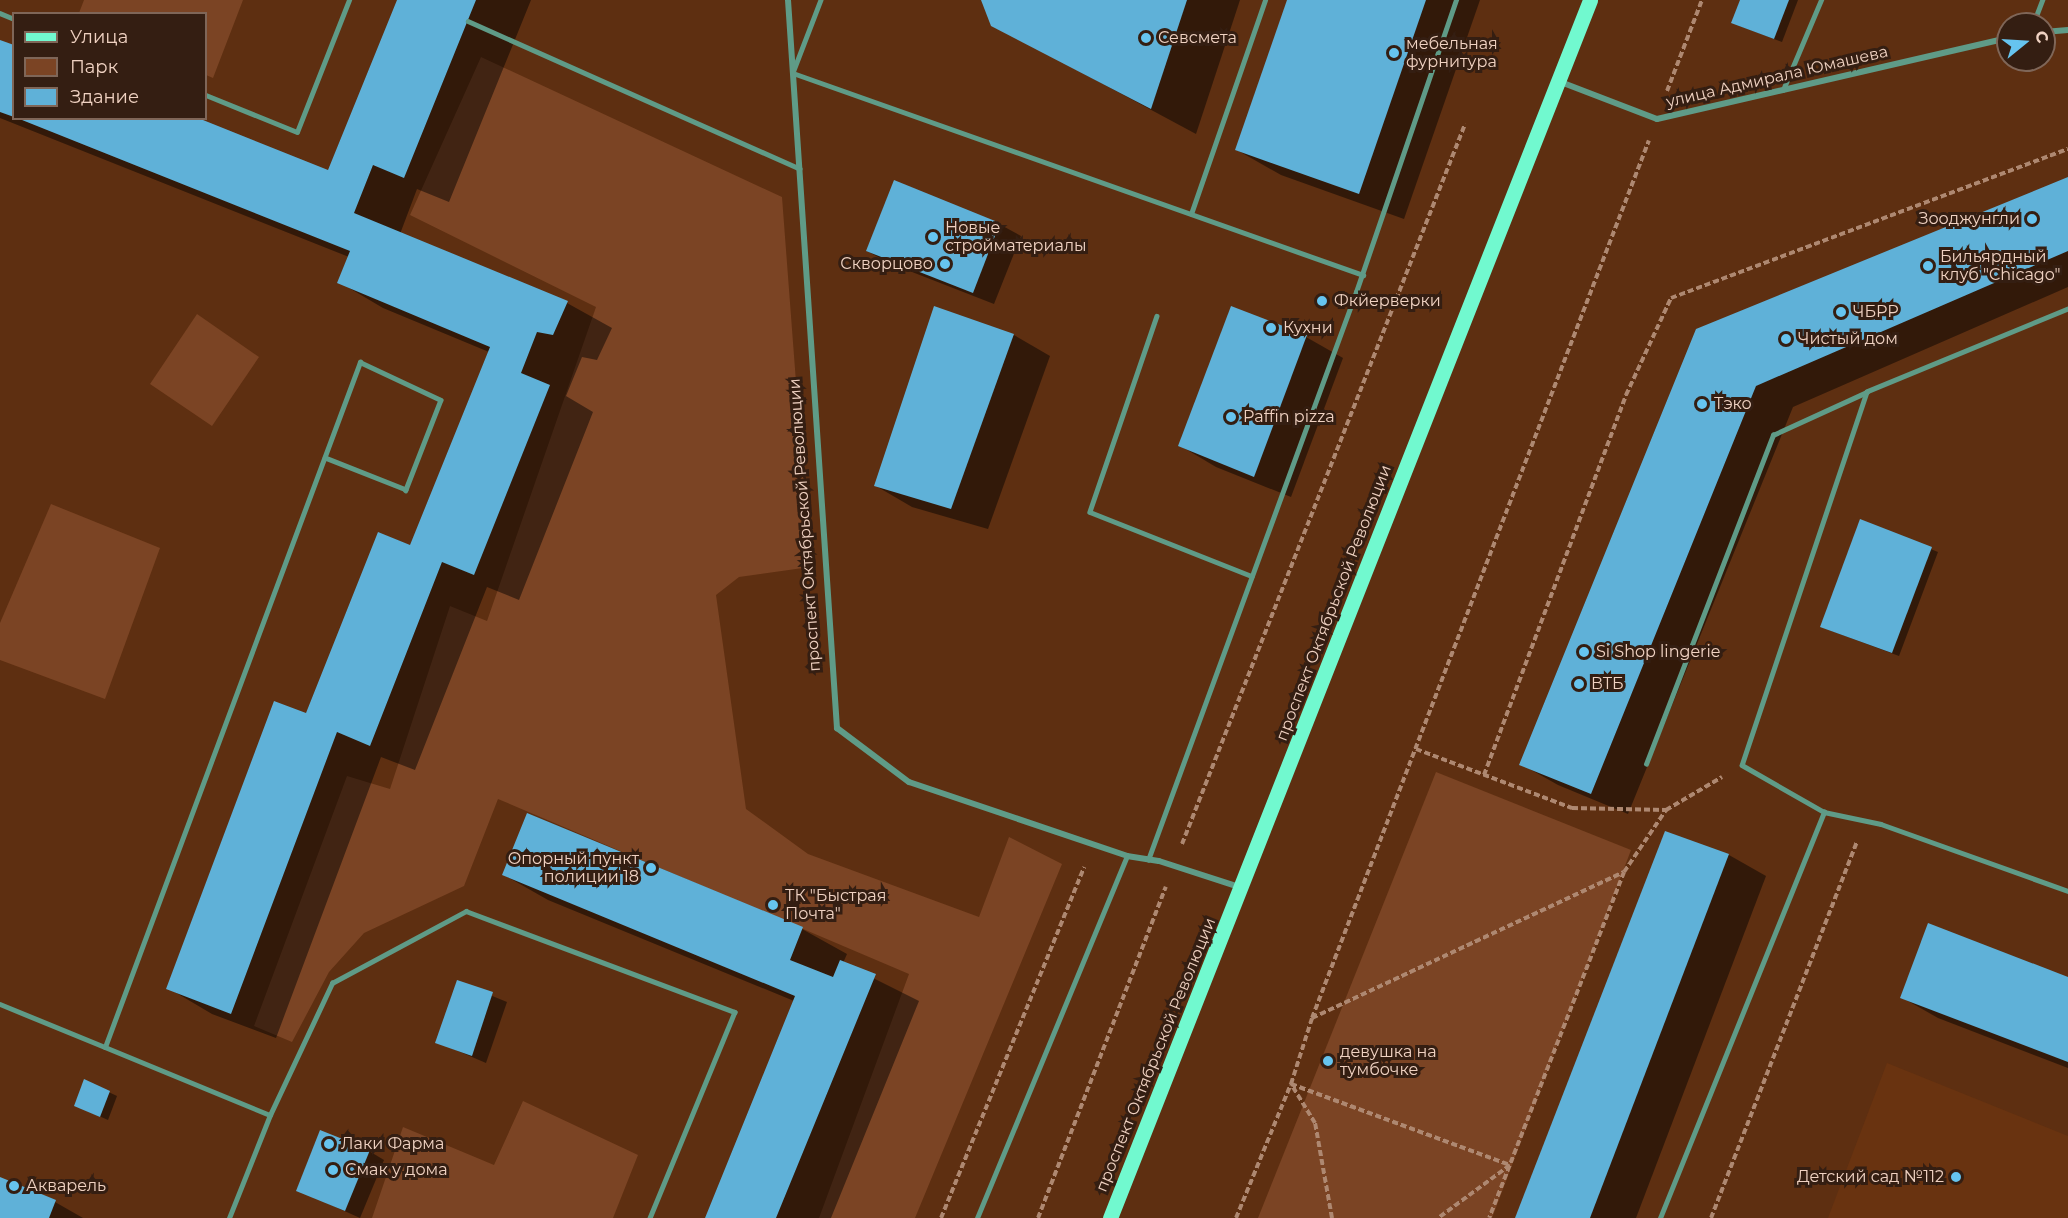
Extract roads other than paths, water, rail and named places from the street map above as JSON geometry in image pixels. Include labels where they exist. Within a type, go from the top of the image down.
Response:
[{"type":"main road","name":"проспект Октябрьской Революции","points":[[1110,1218],[1243,889],[1590,0]]},
{"type":"street","name":"проспект Октябрьской Революции","points":[[788,0],[837,728],[909,782],[1126,856],[1174,866],[1243,889]]},
{"type":"street","name":"улица Адмирала Юмашева","points":[[1558,81],[1657,119],[1996,41]]},
{"type":"lane","points":[[207,95],[297,132],[349,0]]},
{"type":"lane","points":[[821,0],[794,73],[1363,274]]},
{"type":"lane","points":[[1191,214],[1265,0]]},
{"type":"lane","points":[[1148,860],[1363,274],[1456,0]]},
{"type":"lane","points":[[1783,90],[1821,0]]},
{"type":"lane","points":[[468,21],[800,169]]},
{"type":"lane","points":[[1646,764],[1773,435],[1867,392],[2068,309]]},
{"type":"lane","points":[[1157,315],[1090,512],[1252,576]]},
{"type":"lane","points":[[105,1047],[360,362],[441,400],[406,490],[325,458]]},
{"type":"lane","points":[[1867,392],[1742,765],[1824,812],[1865,821],[2068,891]]},
{"type":"lane","points":[[1660,1218],[1824,812]]},
{"type":"lane","points":[[977,1218],[1126,856]]},
{"type":"lane","points":[[229,1218],[270,1115],[332,983],[466,911],[735,1012],[650,1218]]},
{"type":"lane","points":[[0,1004],[270,1115]]},
{"type":"place","name":"Севсмета","points":[[1146,38]]},
{"type":"place","name":"мебельная фурнитура","points":[[1394,53]]},
{"type":"place","name":"Зооджунгли","points":[[2032,219]]},
{"type":"place","name":"Новые стройматериалы","points":[[933,237]]},
{"type":"place","name":"Скворцово","points":[[945,264]]},
{"type":"place","name":"Бильярдный клуб \"Chicago\"","points":[[1928,266]]},
{"type":"place","name":"Фкйерверки","points":[[1322,301]]},
{"type":"place","name":"ЧБРР","points":[[1841,312]]},
{"type":"place","name":"Кухни","points":[[1271,328]]},
{"type":"place","name":"Чистый дом","points":[[1786,339]]},
{"type":"place","name":"Тэко","points":[[1702,404]]},
{"type":"place","name":"Paffin pizza","points":[[1231,417]]},
{"type":"place","name":"Si Shop lingerie","points":[[1584,652]]},
{"type":"place","name":"ВТБ","points":[[1579,684]]},
{"type":"place","name":"Опорный пункт полиции 18","points":[[651,868]]},
{"type":"place","name":"ТК \"Быстрая Почта\"","points":[[773,905]]},
{"type":"place","name":"девушка на тумбочке","points":[[1328,1061]]},
{"type":"place","name":"Лаки Фарма","points":[[329,1144]]},
{"type":"place","name":"Смак у дома","points":[[333,1170]]},
{"type":"place","name":"Детский сад №112","points":[[1956,1177]]},
{"type":"place","name":"Акварель","points":[[14,1186]]}]
